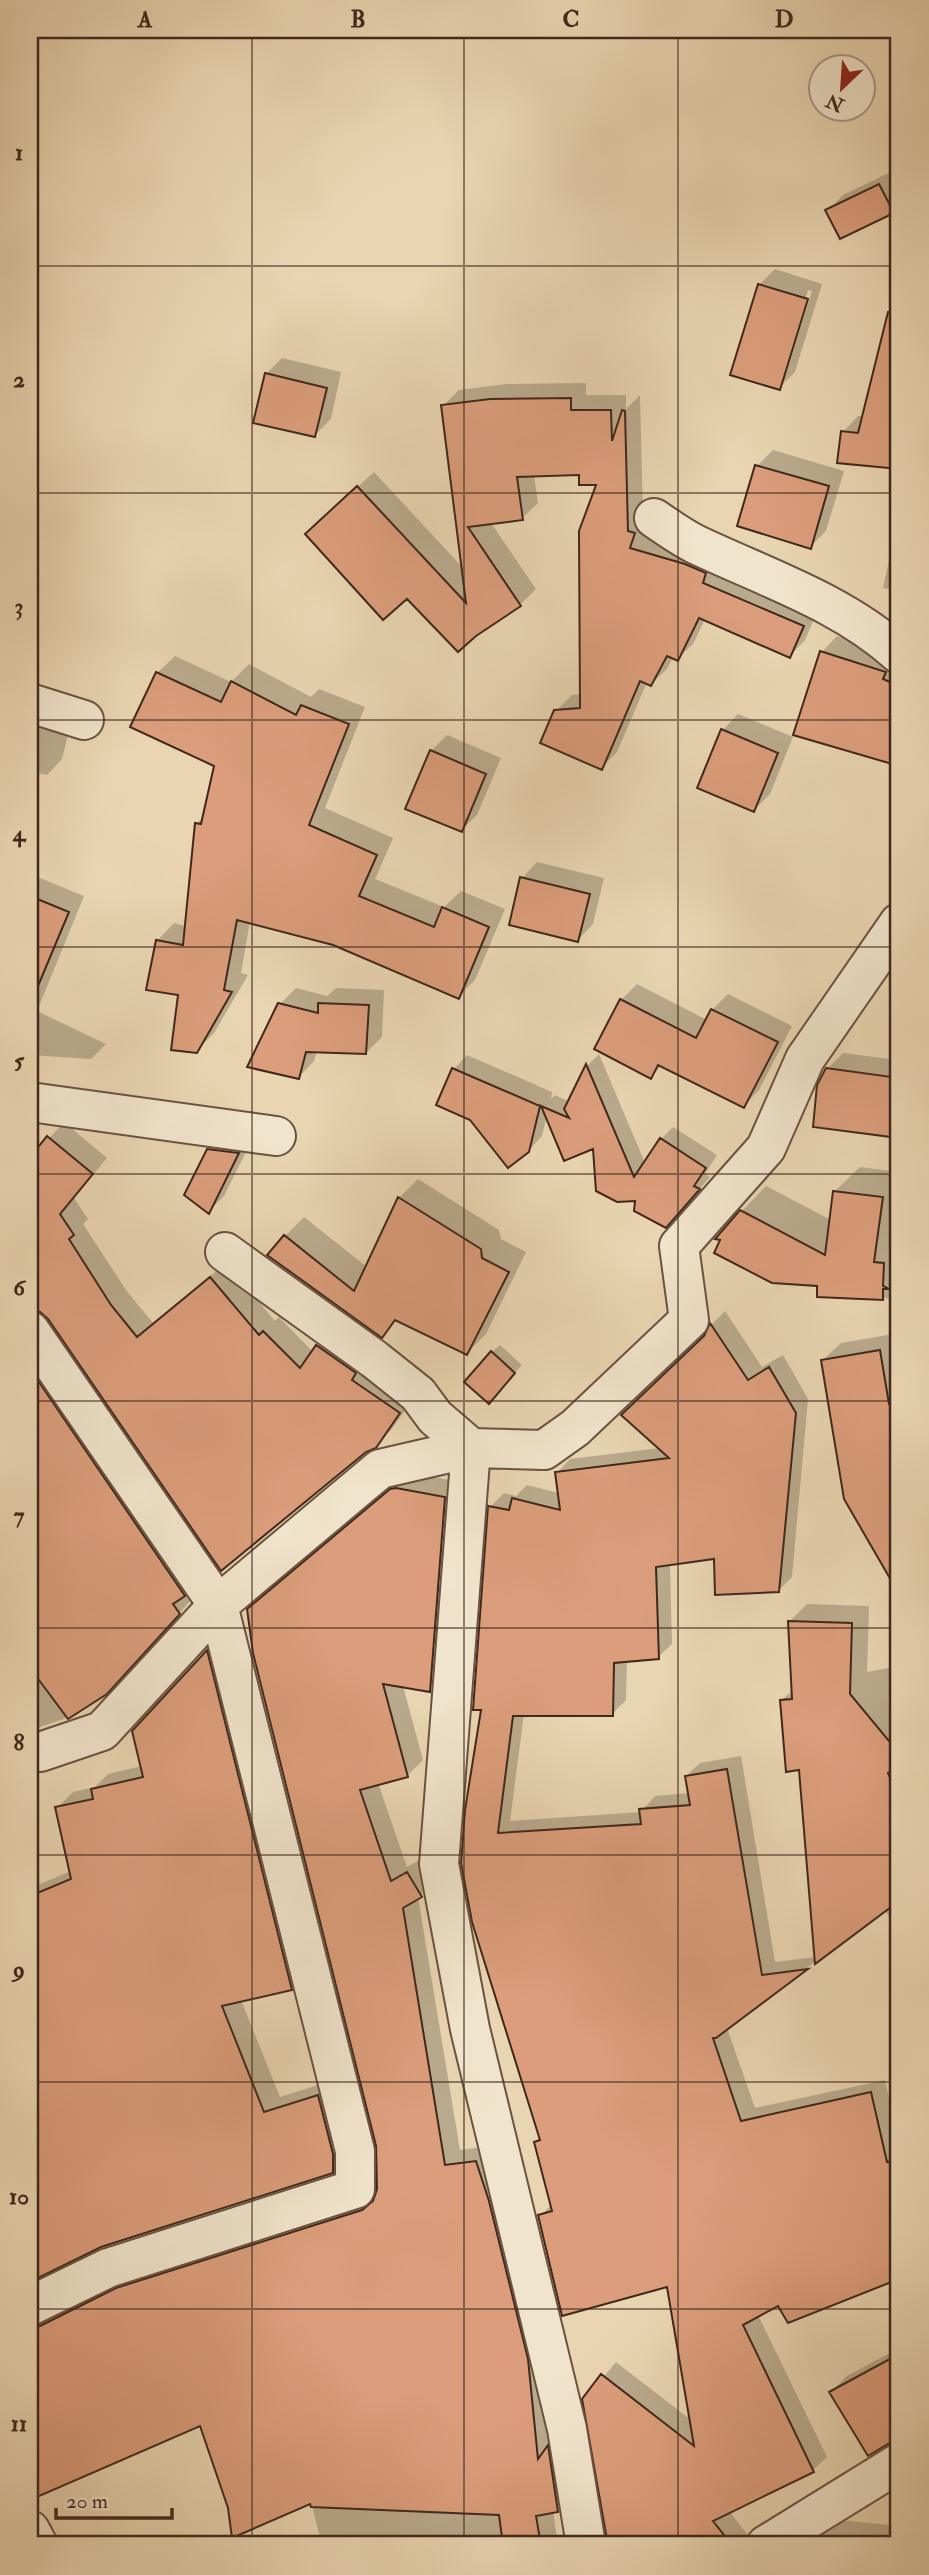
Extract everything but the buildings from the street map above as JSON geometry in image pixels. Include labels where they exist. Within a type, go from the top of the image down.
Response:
[{"type":"street","points":[[654,518],[692,542],[808,596],[876,633],[899,654]]},
{"type":"street","points":[[30,703],[84,720]]},
{"type":"street","points":[[33,1747],[102,1731],[218,1605],[380,1469],[471,1448],[544,1450],[575,1427],[689,1320],[679,1246],[766,1149],[805,1059],[899,923]]},
{"type":"street","points":[[30,1102],[276,1136]]},
{"type":"street","points":[[225,1252],[374,1359],[418,1394],[435,1416],[471,1448]]},
{"type":"street","points":[[30,1331],[218,1605],[355,2151],[355,2189],[108,2268],[30,2306]]},
{"type":"street","points":[[471,1448],[439,1864],[470,2029],[566,2428],[586,2545]]},
{"type":"street","points":[[766,2545],[899,2463]]},
{"type":"street","points":[[30,2530],[38,2545]]}]
